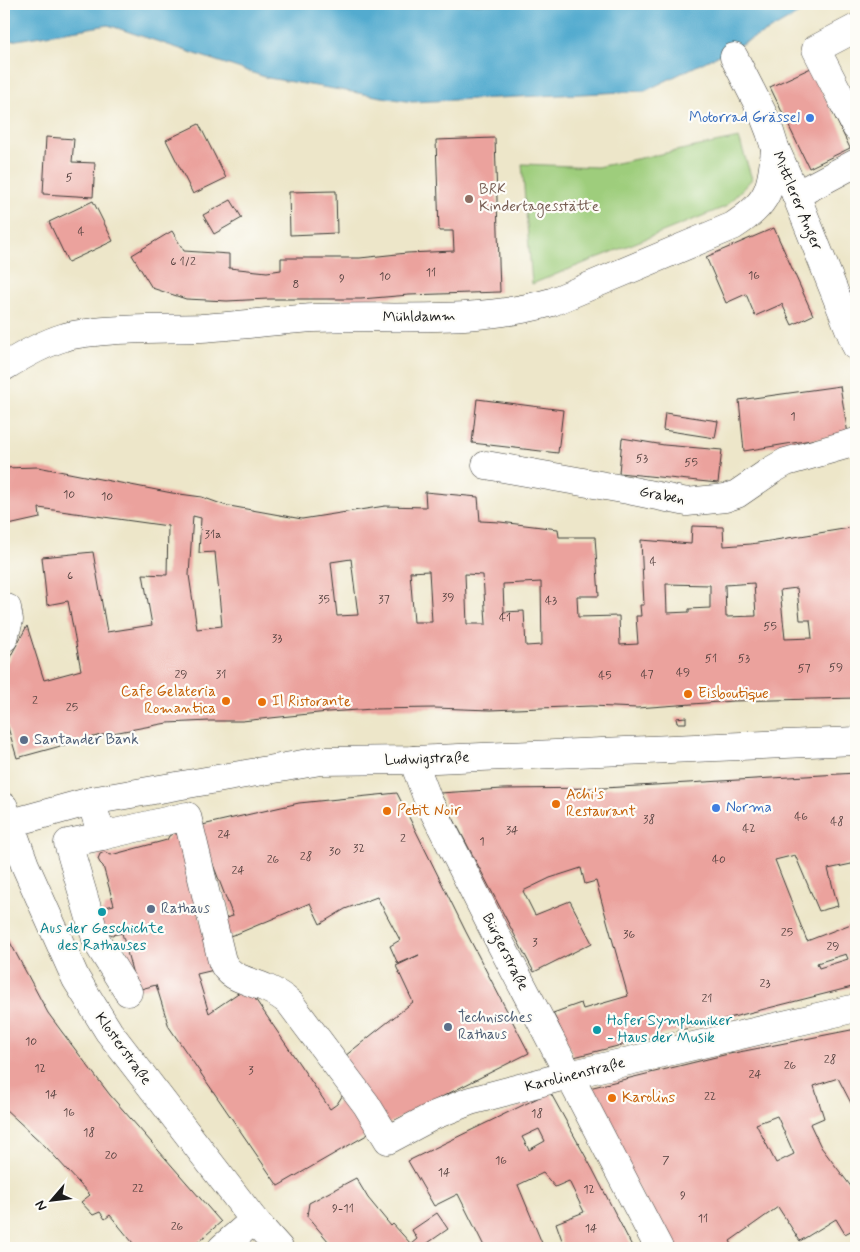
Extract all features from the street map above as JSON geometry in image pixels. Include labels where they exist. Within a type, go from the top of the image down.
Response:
[{"type":"street","points":[[856,28],[816,48],[856,127]]},
{"type":"street","name":"Mittlerer Anger","points":[[734,57],[763,114],[775,148],[796,195],[856,346]]},
{"type":"street","name":"Mühldamm","points":[[4,367],[23,355],[52,341],[67,336],[104,331],[202,328],[313,318],[464,316],[528,309],[552,302],[733,226],[747,216],[766,194],[773,176],[775,148]]},
{"type":"street","points":[[796,195],[856,162]]},
{"type":"street","name":"Graben","points":[[486,465],[687,502],[731,496],[786,462],[856,442]]},
{"type":"street","points":[[4,638],[9,620],[8,608]]},
{"type":"street","name":"Ludwigstraße","points":[[6,819],[91,801],[320,761],[413,760],[856,742]]},
{"type":"street","name":"Bürgerstraße","points":[[413,760],[428,800],[659,1248]]},
{"type":"street","points":[[91,801],[102,836],[68,843],[97,942],[128,992]]},
{"type":"street","name":"Karolinenstraße","points":[[102,836],[187,816],[225,968],[234,976],[264,987],[280,995],[290,1003],[366,1104],[388,1140],[435,1115],[470,1101],[569,1075],[856,1008]]},
{"type":"street","name":"Klosterstraße","points":[[6,819],[76,979],[109,1032],[254,1220],[279,1248]]},
{"type":"street","points":[[222,1248],[254,1220]]},
{"type":"green space","points":[[739,138],[752,179],[725,207],[532,284],[522,164],[597,167]]},
{"type":"water","points":[[4,4],[816,4],[774,28],[645,91],[412,102],[268,78],[108,25],[4,42]]},
{"type":"building","name":"Motorrad Grässel","points":[[811,68],[850,148],[809,168],[770,87]]},
{"type":"building","points":[[199,124],[226,178],[193,194],[166,140]]},
{"type":"building","points":[[46,137],[74,139],[72,162],[95,163],[93,197],[43,194]]},
{"type":"building","points":[[495,138],[500,292],[409,295],[361,299],[227,301],[186,299],[152,288],[132,255],[172,231],[184,251],[229,254],[229,268],[267,272],[281,270],[281,258],[360,258],[454,251],[453,231],[439,231],[436,140]]},
{"type":"building","points":[[336,191],[337,233],[290,235],[289,192]]},
{"type":"building","points":[[231,200],[242,218],[214,234],[203,215]]},
{"type":"building","points":[[93,201],[113,241],[68,262],[49,222]]},
{"type":"building","points":[[774,228],[813,315],[792,325],[782,304],[755,316],[746,294],[726,303],[706,257]]},
{"type":"building","points":[[840,386],[848,434],[744,451],[739,400]]},
{"type":"building","points":[[477,399],[563,410],[558,453],[472,443]]},
{"type":"building","points":[[665,413],[718,421],[715,438],[663,430]]},
{"type":"building","points":[[622,438],[664,445],[722,450],[718,483],[619,473]]},
{"type":"building","points":[[38,467],[202,497],[224,505],[302,519],[385,506],[426,507],[425,492],[478,497],[480,521],[558,529],[559,537],[595,537],[599,596],[577,596],[578,617],[619,616],[620,645],[638,644],[636,616],[641,616],[640,605],[644,605],[641,540],[691,544],[692,526],[723,527],[724,546],[751,544],[856,527],[856,698],[733,701],[637,708],[591,706],[490,710],[435,708],[373,709],[242,721],[167,723],[97,736],[17,758],[4,714],[4,668],[27,626],[44,680],[81,670],[68,601],[47,605],[42,557],[93,552],[107,632],[152,625],[143,574],[167,575],[168,526],[39,508],[40,518],[4,526],[4,468]],"holes":[[[193,516],[201,518],[199,553],[215,552],[222,626],[197,629],[189,575]],[[351,559],[358,615],[337,616],[331,562]],[[429,571],[432,622],[414,622],[410,572]],[[465,574],[483,575],[486,624],[467,624]],[[541,582],[542,645],[526,646],[524,611],[504,612],[503,584]],[[754,583],[756,616],[726,617],[725,585]],[[666,584],[710,585],[710,608],[689,609],[689,612],[667,613]],[[797,588],[800,620],[810,620],[812,638],[785,639],[780,590]]]},
{"type":"building","points":[[686,717],[686,723],[677,723],[676,718]]},
{"type":"building","points":[[856,773],[856,863],[828,869],[838,906],[819,911],[795,855],[775,860],[807,941],[856,922],[856,986],[574,1057],[553,1013],[581,1003],[583,1009],[628,996],[596,881],[585,884],[581,868],[550,878],[523,891],[535,915],[570,901],[592,943],[534,972],[440,793],[503,789],[604,788]],"holes":[[[846,954],[848,959],[819,968],[817,963]]]},
{"type":"building","points":[[397,793],[529,1053],[372,1132],[278,1186],[169,1027],[156,985],[137,990],[122,933],[112,935],[102,928],[99,916],[105,907],[114,905],[103,866],[98,859],[100,854],[105,852],[111,855],[167,840],[174,833],[179,835],[214,970],[197,974],[209,1013],[247,987],[330,1109],[337,1104],[353,1079],[340,1060],[413,1002],[396,966],[419,955],[398,964],[390,946],[400,940],[377,897],[345,909],[320,924],[310,903],[223,938],[218,920],[233,916],[198,826],[299,803]]},
{"type":"building","points":[[4,931],[48,1013],[62,1032],[110,1095],[221,1222],[191,1248],[137,1248],[110,1215],[105,1219],[100,1212],[93,1215],[81,1202],[90,1195],[46,1147],[4,1108]]},
{"type":"building","points":[[856,1029],[856,1101],[851,1103],[838,1078],[814,1086],[824,1118],[810,1124],[821,1147],[856,1193],[856,1228],[845,1234],[836,1219],[800,1241],[778,1207],[730,1241],[734,1248],[670,1248],[585,1089],[724,1055]],"holes":[[[777,1116],[794,1154],[776,1163],[756,1124]]]},
{"type":"building","points":[[550,1092],[633,1248],[558,1248],[564,1246],[556,1223],[584,1212],[569,1181],[555,1187],[543,1173],[518,1185],[544,1248],[485,1248],[458,1194],[434,1206],[408,1161]],"holes":[[[539,1129],[545,1141],[529,1150],[522,1137]]]},
{"type":"building","points":[[356,1178],[368,1198],[391,1226],[393,1224],[411,1244],[417,1239],[412,1230],[437,1213],[448,1229],[423,1248],[334,1248],[307,1216],[309,1203]]},
{"type":"place","name":"Motorrad Grässel","points":[[810,118]]},
{"type":"place","name":"BRK Kindertagesstätte","points":[[469,199]]},
{"type":"place","name":"Eisboutique","points":[[688,694]]},
{"type":"place","name":"Cafe Gelateria Romantica","points":[[226,701]]},
{"type":"place","name":"Il Ristorante","points":[[262,702]]},
{"type":"place","name":"Santander Bank","points":[[24,740]]},
{"type":"place","name":"Achi's Restaurant","points":[[556,804]]},
{"type":"place","name":"Norma","points":[[716,808]]},
{"type":"place","name":"Petit Noir","points":[[387,811]]},
{"type":"place","name":"Rathaus","points":[[151,909]]},
{"type":"place","name":"Aus der Geschichte des Rathauses","points":[[102,912]]},
{"type":"place","name":"Technisches Rathaus","points":[[448,1027]]},
{"type":"place","name":"Hofer Symphoniker - Haus der Musik","points":[[597,1030]]},
{"type":"place","name":"Karolins","points":[[612,1098]]}]
